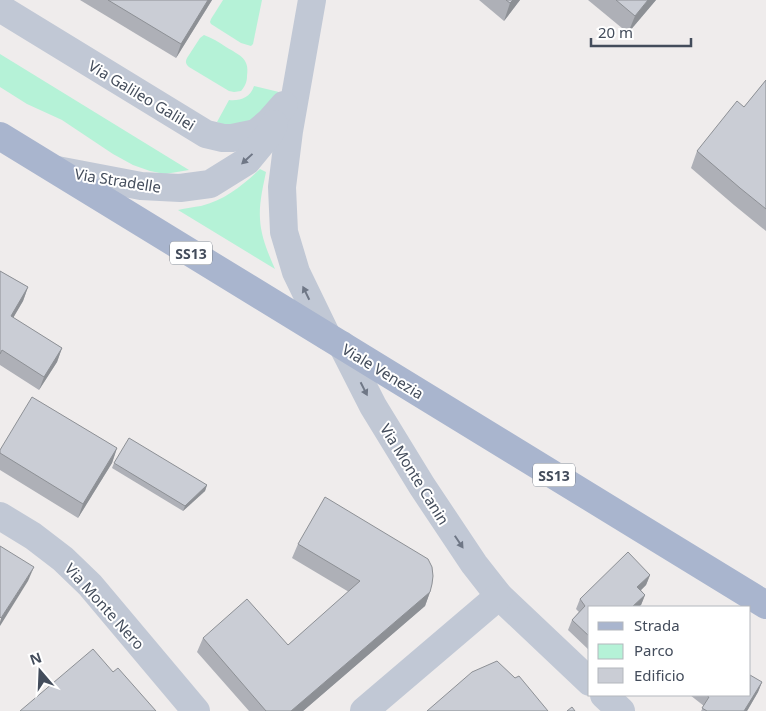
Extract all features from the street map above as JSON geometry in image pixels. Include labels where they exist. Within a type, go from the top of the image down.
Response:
[{"type":"main road","name":"Viale Venezia","points":[[0,136],[766,605]]},
{"type":"street","name":"Via Stradelle","points":[[312,0],[299,68],[282,187],[284,232],[296,272],[335,341]]},
{"type":"street","name":"Via Galileo Galilei","points":[[0,8],[206,134],[222,138],[232,138],[256,133],[284,105]]},
{"type":"street","name":"Via Stradelle","points":[[54,170],[141,186],[180,188],[210,184],[247,161],[270,133],[299,68]]},
{"type":"street","name":"Via Monte Canin","points":[[335,341],[422,486],[474,564],[499,596],[588,680]]},
{"type":"street","name":"Via Monte Nero","points":[[0,516],[33,536],[62,559],[90,586],[196,711]]},
{"type":"street","points":[[364,711],[499,596]]},
{"type":"street","points":[[605,696],[621,711]]},
{"type":"green space","points":[[223,0],[262,0],[251,46],[241,43],[211,24],[211,19]]},
{"type":"green space","points":[[204,35],[235,52],[245,61],[247,65],[247,78],[246,84],[241,91],[229,91],[187,65],[187,58]]},
{"type":"green space","points":[[0,54],[189,170],[165,174],[133,165],[62,120],[27,104],[0,87]]},
{"type":"green space","points":[[254,86],[279,92],[250,124],[225,125],[217,122],[229,100],[244,98]]},
{"type":"green space","points":[[260,169],[266,172],[261,201],[261,226],[265,245],[275,269],[178,210],[201,206],[226,196]]},
{"type":"building","points":[[108,0],[208,0],[181,44]]},
{"type":"building","points":[[616,0],[648,0],[635,16]]},
{"type":"building","points":[[766,80],[766,209],[697,151],[737,101],[744,107]]},
{"type":"building","points":[[0,271],[28,287],[11,316],[62,348],[44,377],[2,350],[0,354]]},
{"type":"building","points":[[32,397],[117,448],[83,504],[0,453]]},
{"type":"building","points":[[129,438],[207,485],[185,506],[114,463]]},
{"type":"building","points":[[325,497],[428,559],[432,567],[433,576],[430,592],[291,711],[266,711],[203,638],[247,599],[288,645],[360,581],[298,544]]},
{"type":"building","points":[[0,546],[34,567],[1,618],[0,617]]},
{"type":"building","points":[[628,552],[650,575],[637,587],[645,595],[633,606],[588,606],[588,635],[572,620],[585,606],[580,599]]},
{"type":"building","points":[[93,649],[113,672],[118,668],[156,711],[20,711]]},
{"type":"building","points":[[497,661],[515,678],[519,676],[548,711],[427,711],[472,672]]},
{"type":"building","points":[[751,676],[762,682],[744,711],[707,711],[702,708],[709,697],[708,696],[751,696]]},
{"type":"building","points":[[572,707],[575,711],[567,711]]}]
